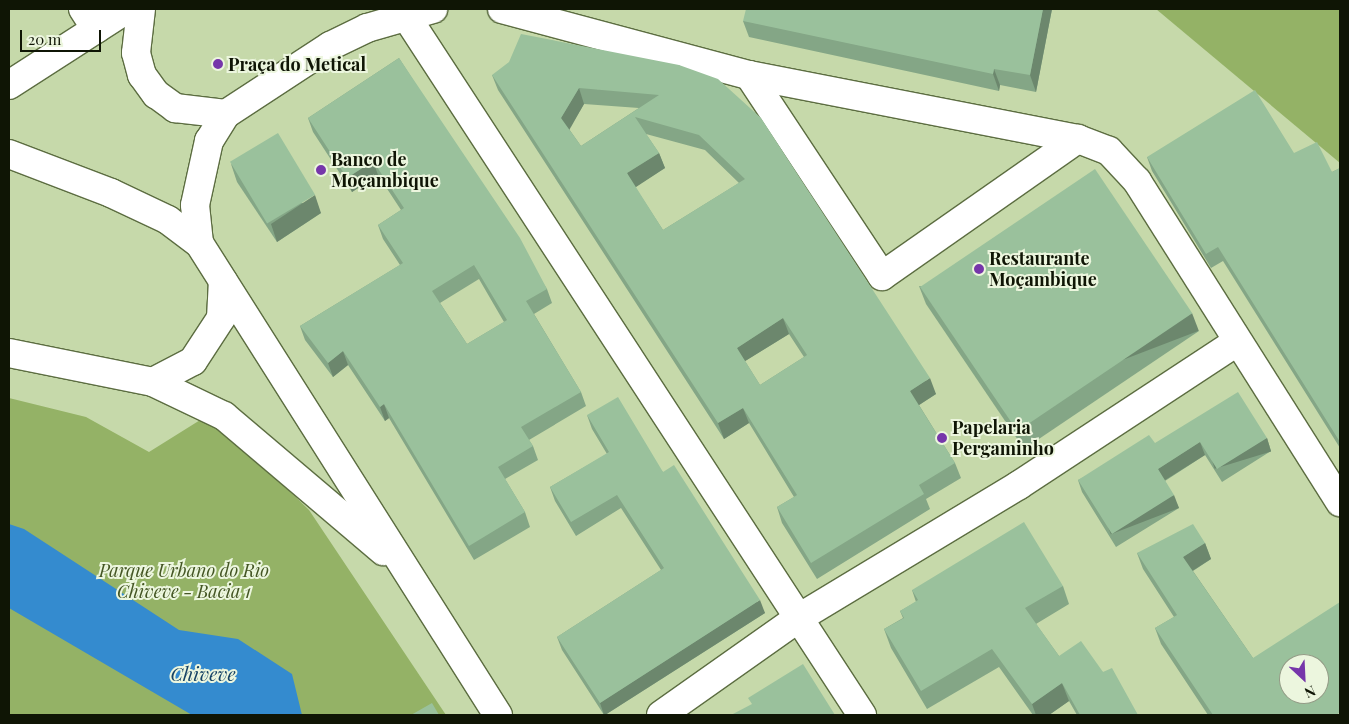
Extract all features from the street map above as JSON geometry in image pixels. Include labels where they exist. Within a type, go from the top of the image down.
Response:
[{"type":"street","points":[[9,85],[89,19],[126,9]]},
{"type":"street","points":[[141,9],[136,53],[142,75],[156,94],[175,108],[226,114]]},
{"type":"street","points":[[199,243],[195,204],[207,150],[226,114],[330,46],[384,18],[433,9]]},
{"type":"street","points":[[502,9],[748,75],[1078,138],[1109,151],[1137,181],[1237,342],[1340,502]]},
{"type":"street","points":[[384,18],[862,715]]},
{"type":"street","points":[[748,75],[882,276],[1078,138]]},
{"type":"street","points":[[9,154],[111,193],[168,220],[199,243],[498,715]]},
{"type":"street","points":[[153,382],[193,361],[221,318],[223,281]]},
{"type":"street","points":[[661,715],[797,619],[1019,485],[1237,342]]},
{"type":"street","points":[[9,353],[153,382],[224,416],[404,568]]},
{"type":"green space","points":[[1156,9],[1340,9],[1340,163]]},
{"type":"green space","name":"Parque Urbano do Rio Chiveve - Bacia 1","points":[[9,398],[86,417],[149,452],[205,417],[234,437],[309,510],[446,715],[9,715]]},
{"type":"water","name":"Chiveve","points":[[9,524],[24,529],[179,630],[238,639],[292,674],[302,715],[192,715],[9,608]]},
{"type":"building","points":[[746,9],[1043,9],[1030,75],[994,69],[993,74],[743,21]]},
{"type":"building","points":[[521,34],[679,65],[718,79],[761,118],[930,378],[910,391],[955,463],[919,485],[924,494],[811,563],[777,507],[797,495],[743,408],[718,423],[492,75],[509,62]],"holes":[[[579,88],[659,95],[581,146],[561,118]],[[635,117],[699,135],[745,179],[663,230],[627,173],[659,153]],[[783,318],[807,355],[760,385],[737,348]]]},
{"type":"building","points":[[399,58],[520,238],[547,289],[526,301],[581,392],[521,427],[533,446],[498,467],[525,512],[469,546],[384,404],[380,407],[343,351],[328,363],[300,326],[403,263],[378,225],[404,208],[373,161],[347,178],[308,118]],"holes":[[[474,265],[507,320],[467,344],[432,291]]]},
{"type":"building","points":[[1255,90],[1294,153],[1317,142],[1332,172],[1340,168],[1340,442],[1218,247],[1206,254],[1147,157]]},
{"type":"building","points":[[278,133],[315,195],[267,224],[230,162]]},
{"type":"building","points":[[1095,169],[1192,313],[1017,431],[920,287]]},
{"type":"building","points":[[1238,392],[1267,438],[1217,469],[1200,442],[1158,469],[1174,495],[1112,534],[1078,480],[1149,435],[1155,443]]},
{"type":"building","points":[[618,397],[663,472],[674,465],[760,600],[600,703],[557,637],[664,568],[617,495],[571,522],[550,487],[609,452],[587,415]]},
{"type":"building","points":[[1024,522],[1063,586],[1025,608],[1059,656],[1081,641],[1103,672],[1112,668],[1138,715],[1080,715],[1062,683],[1032,704],[992,649],[921,691],[884,629],[904,618],[900,611],[918,600],[912,590]]},
{"type":"building","points":[[1193,524],[1205,543],[1183,557],[1253,658],[1340,602],[1340,712],[1336,715],[1213,715],[1155,628],[1177,615],[1137,553]]},
{"type":"building","points":[[803,664],[835,715],[731,715],[752,704],[748,698]]},
{"type":"building","points":[[432,703],[439,715],[411,715]]},
{"type":"place","name":"Praça do Metical","points":[[218,64]]},
{"type":"place","name":"Banco de Moçambique","points":[[321,170]]},
{"type":"place","name":"Restaurante Moçambique","points":[[979,269]]},
{"type":"place","name":"Papelaria Pergaminho","points":[[942,438]]}]
